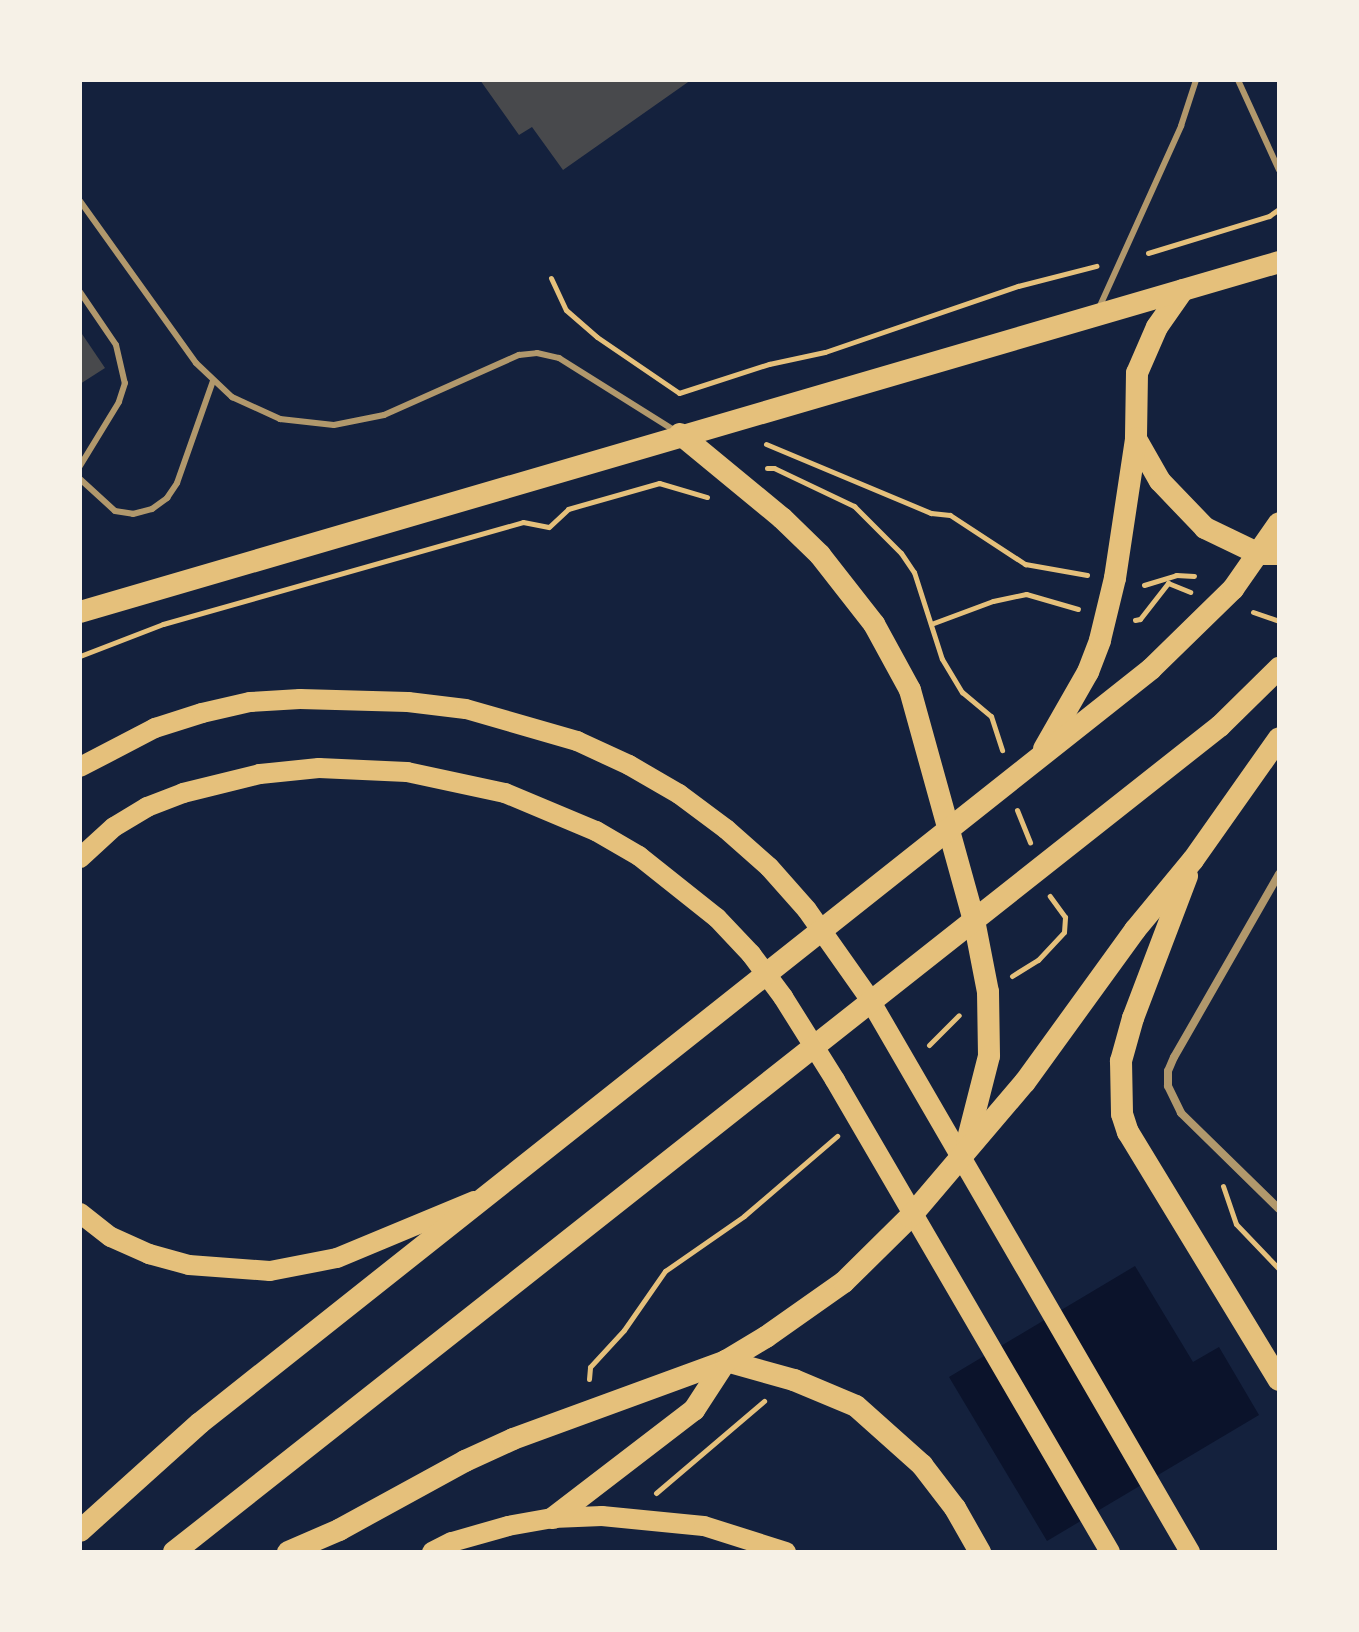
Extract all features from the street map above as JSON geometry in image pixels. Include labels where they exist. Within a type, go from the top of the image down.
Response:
[{"type":"highway","points":[[80,612],[680,434],[1279,262]]},
{"type":"highway","points":[[1037,761],[1088,672],[1100,640],[1115,578],[1136,439],[1137,373],[1157,327],[1183,290]]},
{"type":"highway","points":[[680,434],[820,555],[850,589],[881,634],[910,690],[974,920],[988,992],[989,1056],[964,1151]]},
{"type":"highway","points":[[1136,439],[1160,481],[1205,528],[1269,554]]},
{"type":"highway","points":[[80,1531],[200,1423],[478,1200],[1037,761],[1180,644],[1269,554],[1279,523]]},
{"type":"highway","points":[[174,1552],[268,1474],[1220,726],[1279,668]]},
{"type":"highway","points":[[288,1552],[339,1530],[465,1461],[595,1407],[726,1361],[792,1320],[844,1282],[910,1217],[1025,1082],[1135,930],[1193,860],[1279,738]]},
{"type":"highway","points":[[1193,860],[1133,1018],[1121,1061],[1122,1114],[1128,1132],[1279,1380]]},
{"type":"highway","points":[[726,1361],[794,1380],[856,1406],[888,1431],[922,1465],[955,1508],[980,1552]]},
{"type":"highway","points":[[553,1518],[694,1410],[726,1361]]},
{"type":"highway","points":[[311,1552],[339,1530]]},
{"type":"main road","points":[[80,767],[155,728],[250,702],[300,699],[408,702],[480,712],[577,741],[629,765],[679,794],[726,829],[769,867],[807,910],[858,983],[895,1038],[1190,1552]]},
{"type":"main road","points":[[80,858],[114,827],[147,807],[183,793],[260,774],[319,768],[407,772],[505,793],[562,815],[639,856],[717,918],[751,954],[783,997],[843,1093],[1110,1552]]},
{"type":"main road","points":[[80,1213],[111,1237],[149,1254],[189,1265],[270,1271],[337,1258],[478,1200]]},
{"type":"main road","points":[[432,1552],[452,1542],[508,1526],[553,1518],[634,1517],[704,1526],[786,1552]]},
{"type":"street","points":[[1279,874],[1168,1071],[1168,1086],[1181,1113],[1279,1209]]},
{"type":"lane","points":[[1096,314],[1181,126],[1196,80]]},
{"type":"lane","points":[[1238,80],[1279,170]]},
{"type":"lane","points":[[80,201],[213,381],[232,397],[280,419],[334,425],[384,415],[519,355],[537,353],[559,358],[680,434]]},
{"type":"lane","points":[[80,292],[116,345],[125,383],[119,402],[80,466]]},
{"type":"lane","points":[[80,479],[115,511],[133,514],[152,509],[167,498],[177,483],[213,381]]},
{"type":"path","points":[[551,278],[566,310],[597,337],[679,393],[769,364],[825,352],[1018,286],[1183,245],[1269,216],[1279,209]]},
{"type":"path","points":[[766,444],[931,513],[950,515],[1025,564],[1094,576]]},
{"type":"path","points":[[80,656],[163,624],[523,522],[549,527],[568,509],[659,483],[706,497],[771,467],[854,506],[874,523],[907,562],[942,659],[955,683],[991,716],[1020,822],[1051,899],[1065,917],[1064,932],[1038,960],[964,1009],[921,1053]]},
{"type":"path","points":[[1135,585],[1147,585],[1176,575],[1194,576]]},
{"type":"path","points":[[1129,619],[1140,619],[1168,583],[1183,590]]},
{"type":"path","points":[[931,624],[993,601],[1026,594],[1063,607],[1089,610]]},
{"type":"path","points":[[595,1407],[587,1374],[590,1367],[624,1330],[665,1271],[744,1216],[846,1128]]},
{"type":"path","points":[[1212,1143],[1229,1212],[1236,1224],[1279,1269]]},
{"type":"path","points":[[634,1517],[672,1478],[794,1380]]},
{"type":"water","points":[[1135,1266],[1193,1362],[1219,1347],[1259,1415],[1047,1541],[949,1377]]},
{"type":"building","points":[[480,80],[691,80],[563,170],[532,127],[519,135]]},
{"type":"building","points":[[80,331],[105,368],[80,384]]}]
